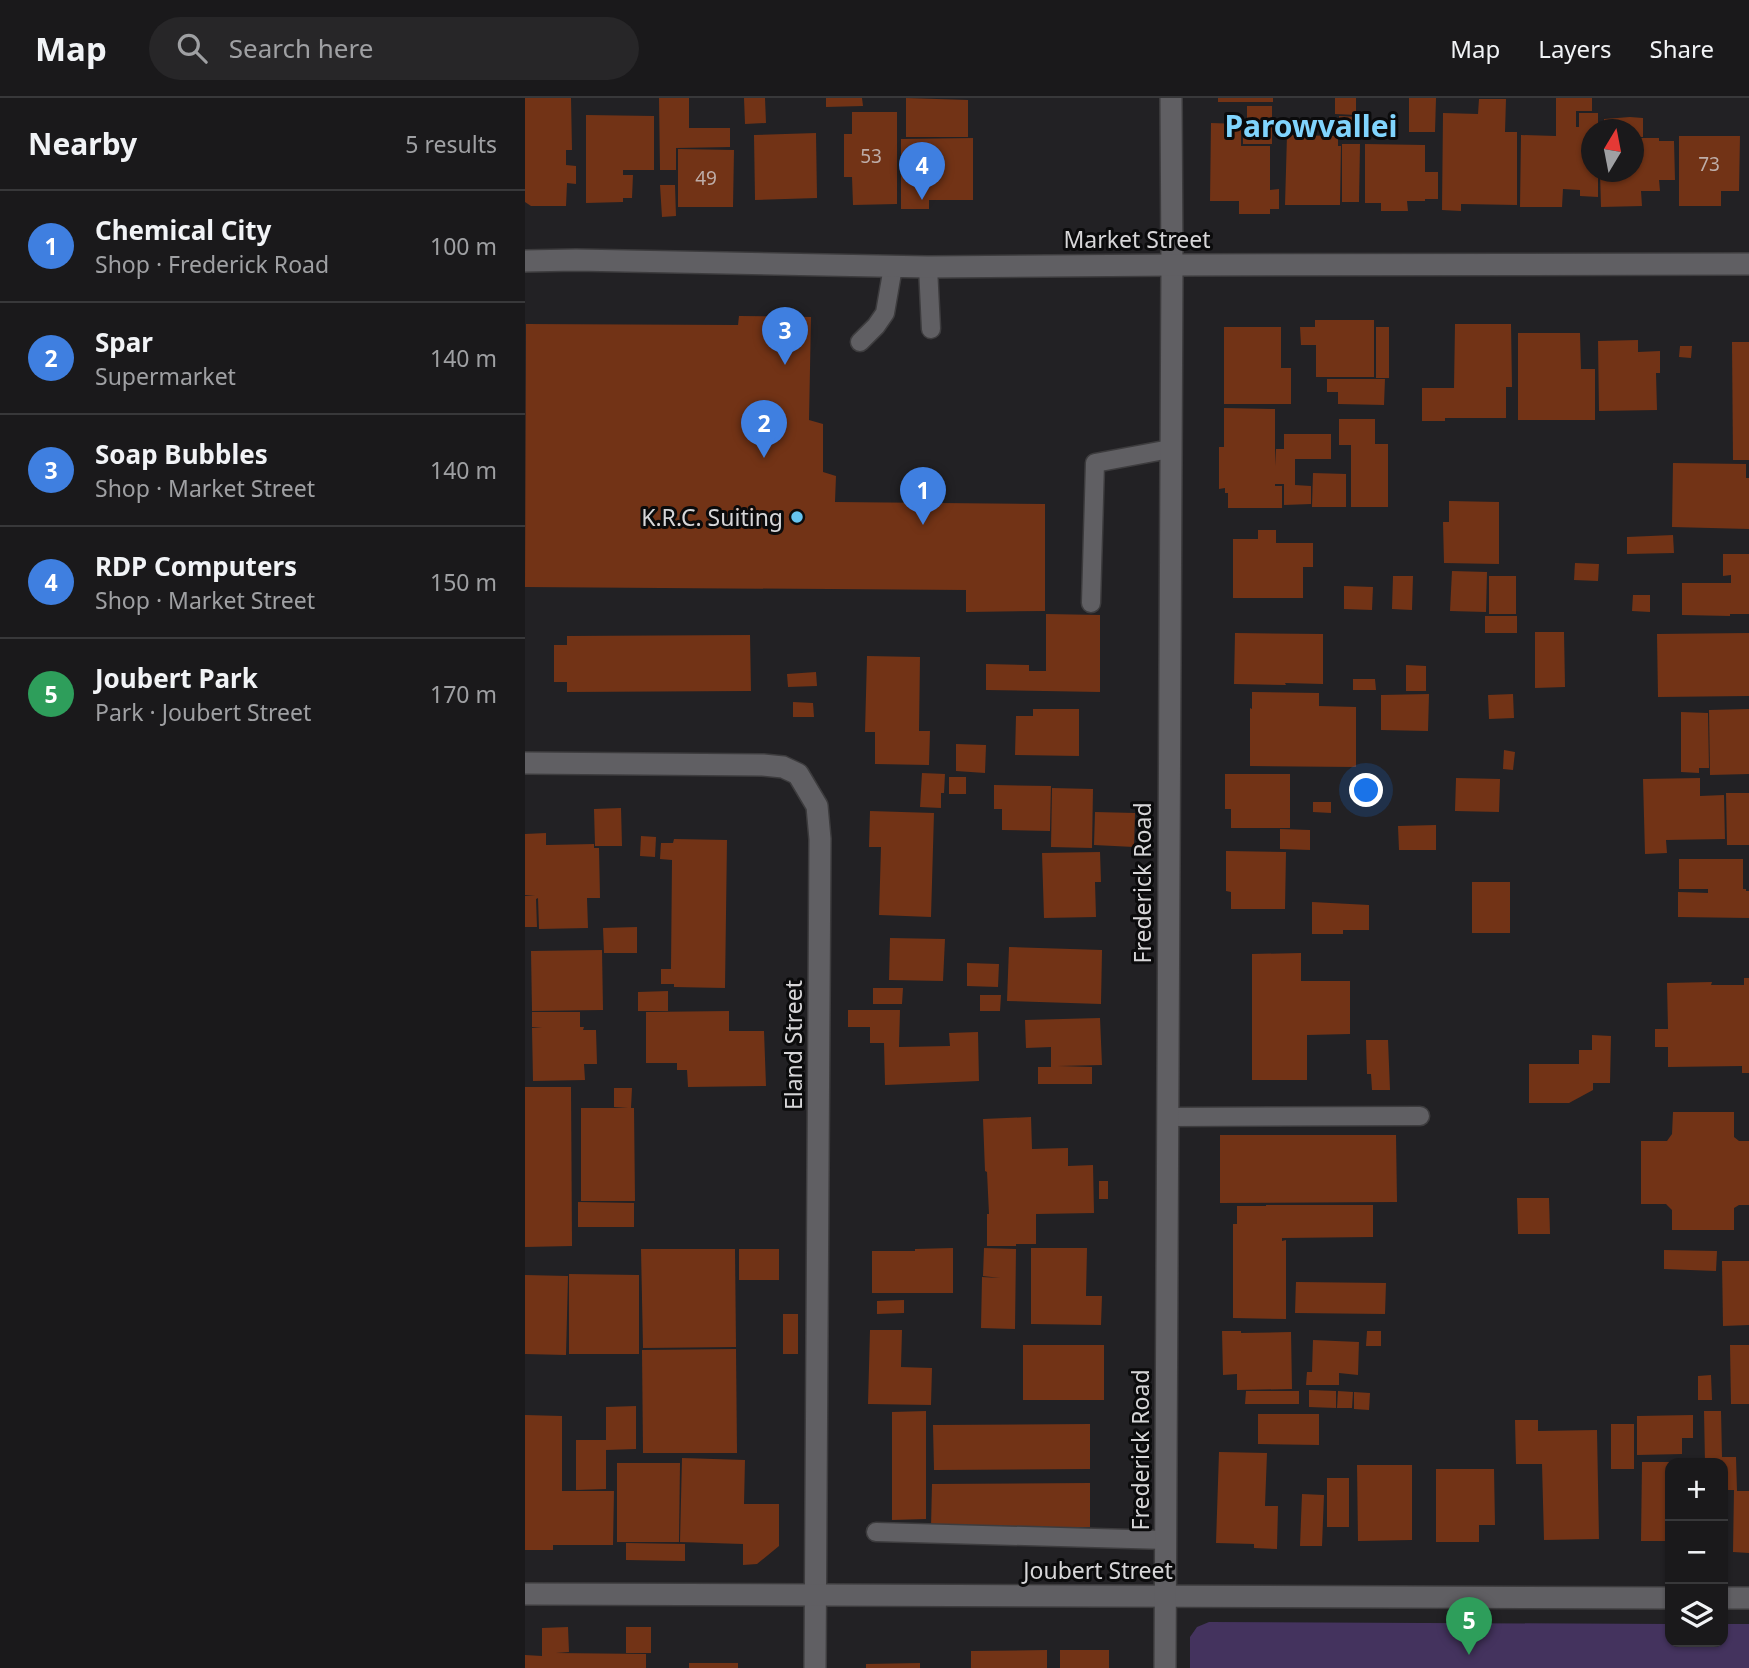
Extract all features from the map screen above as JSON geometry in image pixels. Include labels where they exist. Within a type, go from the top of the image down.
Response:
[{"type":"street","name":"Frederick Road","points":[[1165,1668],[1173,265],[1171,98]]},
{"type":"street","name":"Market Street","points":[[525,261],[893,267],[1749,264]]},
{"type":"street","name":"Eland Street","points":[[525,763],[783,766],[798,774],[817,806],[820,839],[815,1668]]},
{"type":"street","name":"Joubert Street","points":[[525,1594],[1665,1598]]},
{"type":"street","points":[[1728,1598],[1749,1598]]},
{"type":"lane","points":[[860,342],[885,313],[893,267]]},
{"type":"lane","points":[[928,267],[931,329]]},
{"type":"lane","points":[[1091,603],[1095,463],[1170,449]]},
{"type":"lane","points":[[1168,1117],[1420,1116]]},
{"type":"lane","points":[[876,1532],[1166,1540]]},
{"type":"shaded area","points":[[1209,1622],[1665,1624],[1665,1647],[1728,1647],[1728,1624],[1749,1624],[1749,1668],[1190,1668],[1190,1637],[1197,1627]]},
{"type":"building","points":[[525,98],[571,98],[572,150],[566,150],[566,165],[576,166],[576,184],[567,183],[566,206],[531,206],[525,202]]},
{"type":"building","points":[[659,98],[689,98],[689,128],[730,128],[730,147],[676,148],[676,170],[660,170]]},
{"type":"building","points":[[744,98],[765,98],[766,123],[745,124]]},
{"type":"building","points":[[826,98],[862,98],[863,106],[826,107]]},
{"type":"building","points":[[906,98],[968,100],[968,137],[906,137]]},
{"type":"building","points":[[1218,98],[1273,98],[1273,102],[1218,102]]},
{"type":"building","points":[[1335,98],[1356,98],[1356,115],[1335,114]]},
{"type":"building","points":[[1409,98],[1436,98],[1435,132],[1409,132]]},
{"type":"building","points":[[1556,98],[1592,98],[1592,111],[1576,111],[1576,127],[1579,127],[1579,113],[1598,113],[1598,119],[1581,119],[1581,182],[1598,182],[1598,197],[1580,196],[1580,190],[1563,189],[1562,207],[1520,207],[1521,135],[1556,136]]},
{"type":"building","points":[[1479,99],[1506,99],[1505,132],[1517,132],[1517,205],[1461,204],[1461,211],[1442,210],[1443,113],[1478,114]]},
{"type":"building","points":[[1247,106],[1272,106],[1272,144],[1243,144]]},
{"type":"building","points":[[852,112],[897,112],[897,204],[853,205],[852,177],[844,177],[844,134],[852,134]]},
{"type":"building","points":[[586,115],[654,116],[654,170],[623,170],[623,175],[633,175],[632,198],[623,198],[623,202],[586,203]]},
{"type":"building","points":[[1339,116],[1358,117],[1358,139],[1339,139]]},
{"type":"building","points":[[1630,117],[1643,118],[1643,119],[1604,119]]},
{"type":"building","points":[[1211,123],[1241,124],[1241,146],[1270,146],[1270,190],[1279,189],[1279,209],[1270,209],[1270,214],[1239,214],[1239,201],[1210,201]]},
{"type":"building","points":[[816,133],[817,198],[755,200],[754,135]]},
{"type":"building","points":[[1287,135],[1338,136],[1338,146],[1341,146],[1340,205],[1285,205]]},
{"type":"building","points":[[1679,136],[1740,136],[1739,191],[1721,191],[1721,206],[1679,206]]},
{"type":"building","points":[[973,138],[973,200],[929,200],[929,209],[901,209],[901,139]]},
{"type":"building","points":[[1644,138],[1674,141],[1675,180],[1659,180],[1660,191],[1641,191],[1642,206],[1601,207],[1600,182],[1644,182]]},
{"type":"building","points":[[1342,144],[1360,144],[1359,202],[1342,202]]},
{"type":"building","points":[[1365,144],[1425,145],[1425,172],[1438,172],[1438,199],[1407,201],[1408,211],[1381,211],[1381,203],[1365,203]]},
{"type":"building","points":[[678,149],[734,150],[733,207],[678,207]]},
{"type":"building","points":[[660,185],[675,185],[676,216],[662,217]]},
{"type":"building","points":[[739,316],[811,317],[809,420],[823,424],[823,472],[836,476],[835,502],[1045,504],[1045,611],[966,612],[966,590],[525,587],[526,324],[738,325]]},
{"type":"building","points":[[1315,320],[1374,320],[1374,377],[1316,377],[1316,345],[1301,345],[1300,327],[1315,327]]},
{"type":"building","points":[[1455,324],[1511,324],[1512,387],[1506,387],[1506,418],[1445,418],[1445,421],[1422,421],[1422,388],[1454,388]]},
{"type":"building","points":[[1224,327],[1281,327],[1281,368],[1291,368],[1291,404],[1224,404]]},
{"type":"building","points":[[1376,327],[1389,327],[1389,378],[1376,378]]},
{"type":"building","points":[[1518,333],[1580,333],[1581,369],[1595,369],[1595,420],[1518,420]]},
{"type":"building","points":[[1638,340],[1638,352],[1660,351],[1660,373],[1656,373],[1657,410],[1599,411],[1598,341]]},
{"type":"building","points":[[1732,342],[1749,342],[1749,460],[1733,460]]},
{"type":"building","points":[[1680,346],[1692,346],[1691,358],[1679,357]]},
{"type":"building","points":[[1327,379],[1385,379],[1384,405],[1338,404],[1338,392],[1327,392]]},
{"type":"building","points":[[1224,408],[1275,409],[1275,466],[1276,449],[1284,449],[1284,434],[1331,434],[1331,459],[1295,459],[1295,485],[1311,486],[1311,504],[1284,505],[1284,484],[1275,484],[1282,486],[1282,508],[1228,508],[1228,493],[1225,493],[1225,488],[1219,489],[1219,447],[1224,447]]},
{"type":"building","points":[[1339,419],[1375,419],[1375,444],[1388,444],[1388,507],[1351,507],[1351,445],[1339,445]]},
{"type":"building","points":[[1673,463],[1746,464],[1746,478],[1749,478],[1749,529],[1672,527]]},
{"type":"building","points":[[1313,473],[1346,474],[1346,507],[1312,507]]},
{"type":"building","points":[[1449,501],[1499,502],[1499,564],[1444,563],[1443,522],[1449,522]]},
{"type":"building","points":[[1258,530],[1276,530],[1276,543],[1313,543],[1313,567],[1303,567],[1303,598],[1233,598],[1233,539],[1258,539]]},
{"type":"building","points":[[1673,535],[1674,553],[1627,554],[1627,537]]},
{"type":"building","points":[[1723,554],[1749,554],[1749,614],[1682,615],[1682,583],[1731,583],[1731,575],[1723,576]]},
{"type":"building","points":[[1575,563],[1599,564],[1598,581],[1574,580]]},
{"type":"building","points":[[1452,571],[1487,572],[1486,612],[1450,611]]},
{"type":"building","points":[[1393,576],[1413,576],[1412,610],[1392,609]]},
{"type":"building","points":[[1489,576],[1516,576],[1516,614],[1489,614]]},
{"type":"building","points":[[1344,586],[1373,587],[1372,610],[1344,609]]},
{"type":"building","points":[[1633,595],[1650,595],[1650,612],[1632,611]]},
{"type":"building","points":[[1046,614],[1100,615],[1100,692],[986,690],[986,664],[1029,665],[1029,671],[1046,671]]},
{"type":"building","points":[[1485,616],[1517,616],[1517,633],[1485,633]]},
{"type":"building","points":[[1535,632],[1564,632],[1565,687],[1535,688]]},
{"type":"building","points":[[1235,633],[1323,634],[1323,684],[1234,684]]},
{"type":"building","points":[[1749,633],[1749,696],[1658,697],[1657,634]]},
{"type":"building","points":[[750,635],[751,691],[567,692],[567,682],[554,682],[554,645],[567,645],[567,636]]},
{"type":"building","points":[[867,656],[920,657],[919,731],[930,731],[929,765],[875,764],[875,732],[865,732]]},
{"type":"building","points":[[1406,665],[1426,666],[1426,691],[1406,691]]},
{"type":"building","points":[[816,672],[817,686],[788,687],[787,674]]},
{"type":"building","points":[[1353,679],[1375,679],[1376,690],[1353,690]]},
{"type":"building","points":[[1252,692],[1319,693],[1319,706],[1356,707],[1356,767],[1250,766]]},
{"type":"building","points":[[1429,694],[1428,731],[1381,730],[1381,695]]},
{"type":"building","points":[[1513,694],[1514,718],[1489,719],[1488,695]]},
{"type":"building","points":[[793,702],[813,703],[814,717],[793,717]]},
{"type":"building","points":[[1033,709],[1079,709],[1079,756],[1015,755],[1016,716],[1033,716]]},
{"type":"building","points":[[1749,709],[1749,774],[1710,775],[1709,710]]},
{"type":"building","points":[[1681,712],[1708,713],[1709,768],[1699,768],[1699,773],[1681,772]]},
{"type":"building","points":[[956,744],[986,745],[985,773],[956,771]]},
{"type":"building","points":[[1504,750],[1515,752],[1513,770],[1503,769]]},
{"type":"building","points":[[922,773],[945,774],[941,808],[920,807]]},
{"type":"building","points":[[1225,774],[1290,774],[1290,828],[1231,828],[1231,809],[1225,809]]},
{"type":"building","points":[[949,777],[966,777],[966,794],[949,794]]},
{"type":"building","points":[[1456,778],[1500,779],[1499,812],[1455,811]]},
{"type":"building","points":[[1700,778],[1700,796],[1724,795],[1725,839],[1666,840],[1667,853],[1645,854],[1643,779]]},
{"type":"building","points":[[994,785],[1051,786],[1050,831],[1002,830],[1002,809],[994,809]]},
{"type":"building","points":[[1052,788],[1093,789],[1092,848],[1051,847]]},
{"type":"building","points":[[1726,793],[1749,793],[1749,845],[1727,845]]},
{"type":"building","points":[[1313,802],[1331,802],[1331,813],[1313,812]]},
{"type":"building","points":[[621,808],[622,846],[595,846],[594,809]]},
{"type":"building","points":[[870,811],[934,813],[931,917],[879,915],[881,847],[869,847]]},
{"type":"building","points":[[1095,812],[1135,813],[1134,847],[1094,845]]},
{"type":"building","points":[[1436,825],[1436,850],[1399,850],[1398,826]]},
{"type":"building","points":[[1280,829],[1310,830],[1310,850],[1280,849]]},
{"type":"building","points":[[546,833],[546,845],[594,844],[594,848],[599,848],[600,898],[587,898],[588,928],[539,929],[538,898],[537,927],[525,927],[525,896],[535,896],[525,895],[525,834]]},
{"type":"building","points":[[641,836],[656,837],[655,857],[640,856]]},
{"type":"building","points":[[674,839],[727,840],[725,988],[674,987],[674,984],[661,984],[661,969],[671,969],[672,860],[660,859],[661,843],[673,843]]},
{"type":"building","points":[[1226,851],[1286,852],[1285,909],[1231,909],[1231,892],[1226,891]]},
{"type":"building","points":[[1100,852],[1101,882],[1095,882],[1096,917],[1044,918],[1042,853]]},
{"type":"building","points":[[1679,859],[1743,859],[1743,889],[1749,891],[1749,918],[1678,917],[1678,892],[1708,893],[1708,889],[1679,889]]},
{"type":"building","points":[[1472,882],[1510,882],[1510,933],[1472,933]]},
{"type":"building","points":[[1312,902],[1369,905],[1369,930],[1343,930],[1343,934],[1312,934]]},
{"type":"building","points":[[637,927],[637,953],[604,953],[603,928]]},
{"type":"building","points":[[890,938],[945,939],[943,981],[889,980]]},
{"type":"building","points":[[1009,947],[1102,950],[1101,1004],[1007,1001]]},
{"type":"building","points":[[602,950],[603,1010],[532,1011],[531,951]]},
{"type":"building","points":[[1301,953],[1301,981],[1350,981],[1350,1034],[1307,1035],[1307,1080],[1252,1080],[1252,954]]},
{"type":"building","points":[[967,963],[999,964],[998,987],[967,986]]},
{"type":"building","points":[[1744,978],[1749,978],[1749,1073],[1742,1073],[1742,1066],[1668,1067],[1668,1047],[1655,1047],[1655,1029],[1668,1029],[1667,983],[1712,982],[1711,985],[1744,985]]},
{"type":"building","points":[[873,988],[903,988],[902,1004],[873,1004]]},
{"type":"building","points":[[668,991],[668,1011],[638,1011],[638,992]]},
{"type":"building","points":[[980,995],[1001,995],[1000,1011],[980,1011]]},
{"type":"building","points":[[848,1010],[900,1010],[899,1047],[950,1046],[949,1033],[978,1032],[979,1081],[885,1085],[884,1043],[870,1043],[870,1027],[848,1027]]},
{"type":"building","points":[[729,1011],[729,1031],[764,1031],[766,1086],[688,1087],[687,1070],[677,1070],[677,1063],[646,1063],[646,1012]]},
{"type":"building","points":[[532,1012],[580,1012],[580,1027],[584,1027],[583,1030],[596,1030],[597,1064],[584,1064],[585,1080],[533,1081],[532,1028],[542,1027],[532,1027]]},
{"type":"building","points":[[1100,1018],[1102,1065],[1058,1066],[1092,1067],[1092,1084],[1038,1084],[1038,1067],[1051,1067],[1051,1047],[1026,1048],[1025,1020]]},
{"type":"building","points":[[1592,1035],[1611,1036],[1610,1083],[1593,1083],[1593,1090],[1569,1103],[1529,1103],[1529,1064],[1579,1064],[1579,1050],[1592,1050]]},
{"type":"building","points":[[1366,1040],[1388,1040],[1390,1090],[1372,1090],[1371,1074],[1367,1074]]},
{"type":"building","points":[[525,1087],[571,1087],[572,1246],[525,1247]]},
{"type":"building","points":[[614,1088],[632,1088],[635,1201],[581,1201],[581,1108],[628,1108],[614,1107]]},
{"type":"building","points":[[1673,1112],[1734,1112],[1734,1137],[1739,1141],[1749,1141],[1749,1205],[1734,1208],[1734,1230],[1672,1230],[1672,1210],[1666,1204],[1641,1204],[1641,1141],[1667,1141],[1672,1134]]},
{"type":"building","points":[[1031,1117],[1032,1149],[1068,1148],[1068,1166],[1093,1165],[1094,1213],[1036,1214],[1036,1244],[987,1246],[989,1214],[983,1119]]},
{"type":"building","points":[[1220,1135],[1396,1135],[1397,1202],[1220,1203]]},
{"type":"building","points":[[1099,1181],[1108,1181],[1108,1199],[1099,1199]]},
{"type":"building","points":[[1517,1198],[1549,1198],[1550,1234],[1518,1234]]},
{"type":"building","points":[[578,1202],[634,1203],[634,1227],[578,1227]]},
{"type":"building","points":[[1373,1205],[1373,1237],[1282,1238],[1282,1241],[1286,1240],[1286,1319],[1233,1318],[1233,1224],[1237,1224],[1237,1206]]},
{"type":"building","points":[[953,1248],[953,1293],[872,1293],[872,1251]]},
{"type":"building","points":[[984,1248],[1016,1249],[1015,1329],[981,1328],[982,1277],[1000,1278],[983,1276]]},
{"type":"building","points":[[1031,1248],[1087,1248],[1086,1296],[1102,1296],[1101,1325],[1031,1324]]},
{"type":"building","points":[[641,1249],[735,1249],[736,1347],[643,1348]]},
{"type":"building","points":[[739,1249],[779,1249],[779,1280],[739,1280]]},
{"type":"building","points":[[1664,1250],[1717,1251],[1716,1271],[1664,1269]]},
{"type":"building","points":[[1722,1261],[1749,1261],[1749,1325],[1723,1326]]},
{"type":"building","points":[[569,1274],[639,1275],[639,1354],[569,1354]]},
{"type":"building","points":[[525,1275],[568,1276],[566,1355],[525,1354]]},
{"type":"building","points":[[1296,1282],[1386,1283],[1385,1314],[1295,1313]]},
{"type":"building","points":[[904,1300],[904,1313],[877,1314],[877,1301]]},
{"type":"building","points":[[783,1314],[798,1314],[798,1354],[783,1354]]},
{"type":"building","points":[[870,1330],[902,1330],[901,1367],[932,1368],[931,1405],[868,1404]]},
{"type":"building","points":[[1222,1331],[1291,1332],[1292,1389],[1237,1390],[1237,1374],[1223,1375]]},
{"type":"building","points":[[1367,1331],[1381,1331],[1381,1346],[1366,1346]]},
{"type":"building","points":[[1313,1340],[1359,1342],[1358,1375],[1339,1373],[1339,1385],[1306,1385],[1307,1372],[1312,1372]]},
{"type":"building","points":[[1023,1345],[1104,1345],[1104,1400],[1023,1400]]},
{"type":"building","points":[[1730,1345],[1749,1345],[1749,1404],[1731,1404]]},
{"type":"building","points":[[736,1349],[737,1453],[643,1453],[642,1350]]},
{"type":"building","points":[[1711,1375],[1712,1400],[1698,1400],[1698,1376]]},
{"type":"building","points":[[1309,1390],[1336,1391],[1336,1408],[1309,1407]]},
{"type":"building","points":[[1246,1391],[1299,1391],[1299,1404],[1245,1404]]},
{"type":"building","points":[[1338,1391],[1353,1392],[1352,1408],[1337,1408]]},
{"type":"building","points":[[1354,1392],[1370,1393],[1369,1410],[1354,1409]]},
{"type":"building","points":[[636,1406],[636,1449],[606,1450],[606,1489],[576,1490],[576,1440],[606,1440],[606,1407]]},
{"type":"building","points":[[926,1411],[926,1519],[892,1520],[892,1412]]},
{"type":"building","points":[[1704,1411],[1721,1411],[1722,1457],[1736,1457],[1737,1491],[1749,1491],[1749,1553],[1733,1552],[1734,1490],[1728,1490],[1728,1458],[1705,1458]]},
{"type":"building","points":[[1258,1414],[1319,1414],[1319,1445],[1258,1444]]},
{"type":"building","points":[[525,1415],[562,1416],[562,1491],[614,1491],[613,1545],[553,1545],[553,1550],[525,1550]]},
{"type":"building","points":[[1693,1415],[1693,1438],[1682,1438],[1682,1454],[1637,1455],[1637,1416]]},
{"type":"building","points":[[1515,1420],[1538,1420],[1538,1431],[1597,1430],[1599,1539],[1544,1540],[1542,1464],[1516,1464]]},
{"type":"building","points":[[1090,1424],[1090,1469],[934,1470],[933,1425]]},
{"type":"building","points":[[1611,1424],[1634,1424],[1634,1469],[1611,1469]]},
{"type":"building","points":[[1219,1452],[1267,1453],[1265,1506],[1278,1506],[1277,1549],[1254,1548],[1254,1544],[1216,1543]]},
{"type":"building","points":[[682,1458],[745,1460],[744,1504],[779,1504],[779,1546],[757,1564],[743,1565],[743,1544],[680,1542]]},
{"type":"building","points":[[1642,1462],[1665,1462],[1665,1541],[1641,1541]]},
{"type":"building","points":[[617,1463],[680,1463],[679,1542],[617,1542]]},
{"type":"building","points":[[1357,1465],[1412,1465],[1412,1540],[1358,1541]]},
{"type":"building","points":[[1436,1469],[1494,1469],[1495,1525],[1479,1525],[1479,1542],[1436,1542]]},
{"type":"building","points":[[1327,1478],[1349,1478],[1349,1527],[1327,1527]]},
{"type":"building","points":[[1090,1483],[1090,1527],[931,1528],[932,1484]]},
{"type":"building","points":[[1302,1494],[1324,1495],[1322,1546],[1300,1546]]},
{"type":"building","points":[[626,1543],[685,1544],[685,1561],[626,1560]]},
{"type":"building","points":[[568,1627],[569,1652],[556,1653],[646,1654],[646,1668],[525,1668],[525,1655],[542,1656],[542,1628]]},
{"type":"building","points":[[626,1627],[651,1627],[651,1653],[626,1653]]},
{"type":"building","points":[[1047,1650],[1047,1668],[971,1668],[971,1651]]},
{"type":"building","points":[[1060,1650],[1109,1650],[1109,1668],[1060,1668]]},
{"type":"building","points":[[689,1663],[738,1663],[738,1668],[689,1668]]},
{"type":"building","points":[[920,1663],[920,1668],[866,1668],[866,1664]]},
{"type":"place","name":"RDP Computers","points":[[922,200]]},
{"type":"place","name":"Soap Bubbles","points":[[785,365]]},
{"type":"place","name":"Spar","points":[[764,458]]},
{"type":"place","name":"K.R.C. Suiting","points":[[797,517]]},
{"type":"place","name":"Chemical City","points":[[923,525]]},
{"type":"place","name":"Joubert Park","points":[[1469,1655]]},
{"type":"district","name":"Parowvallei","points":[[1311,125]]}]
